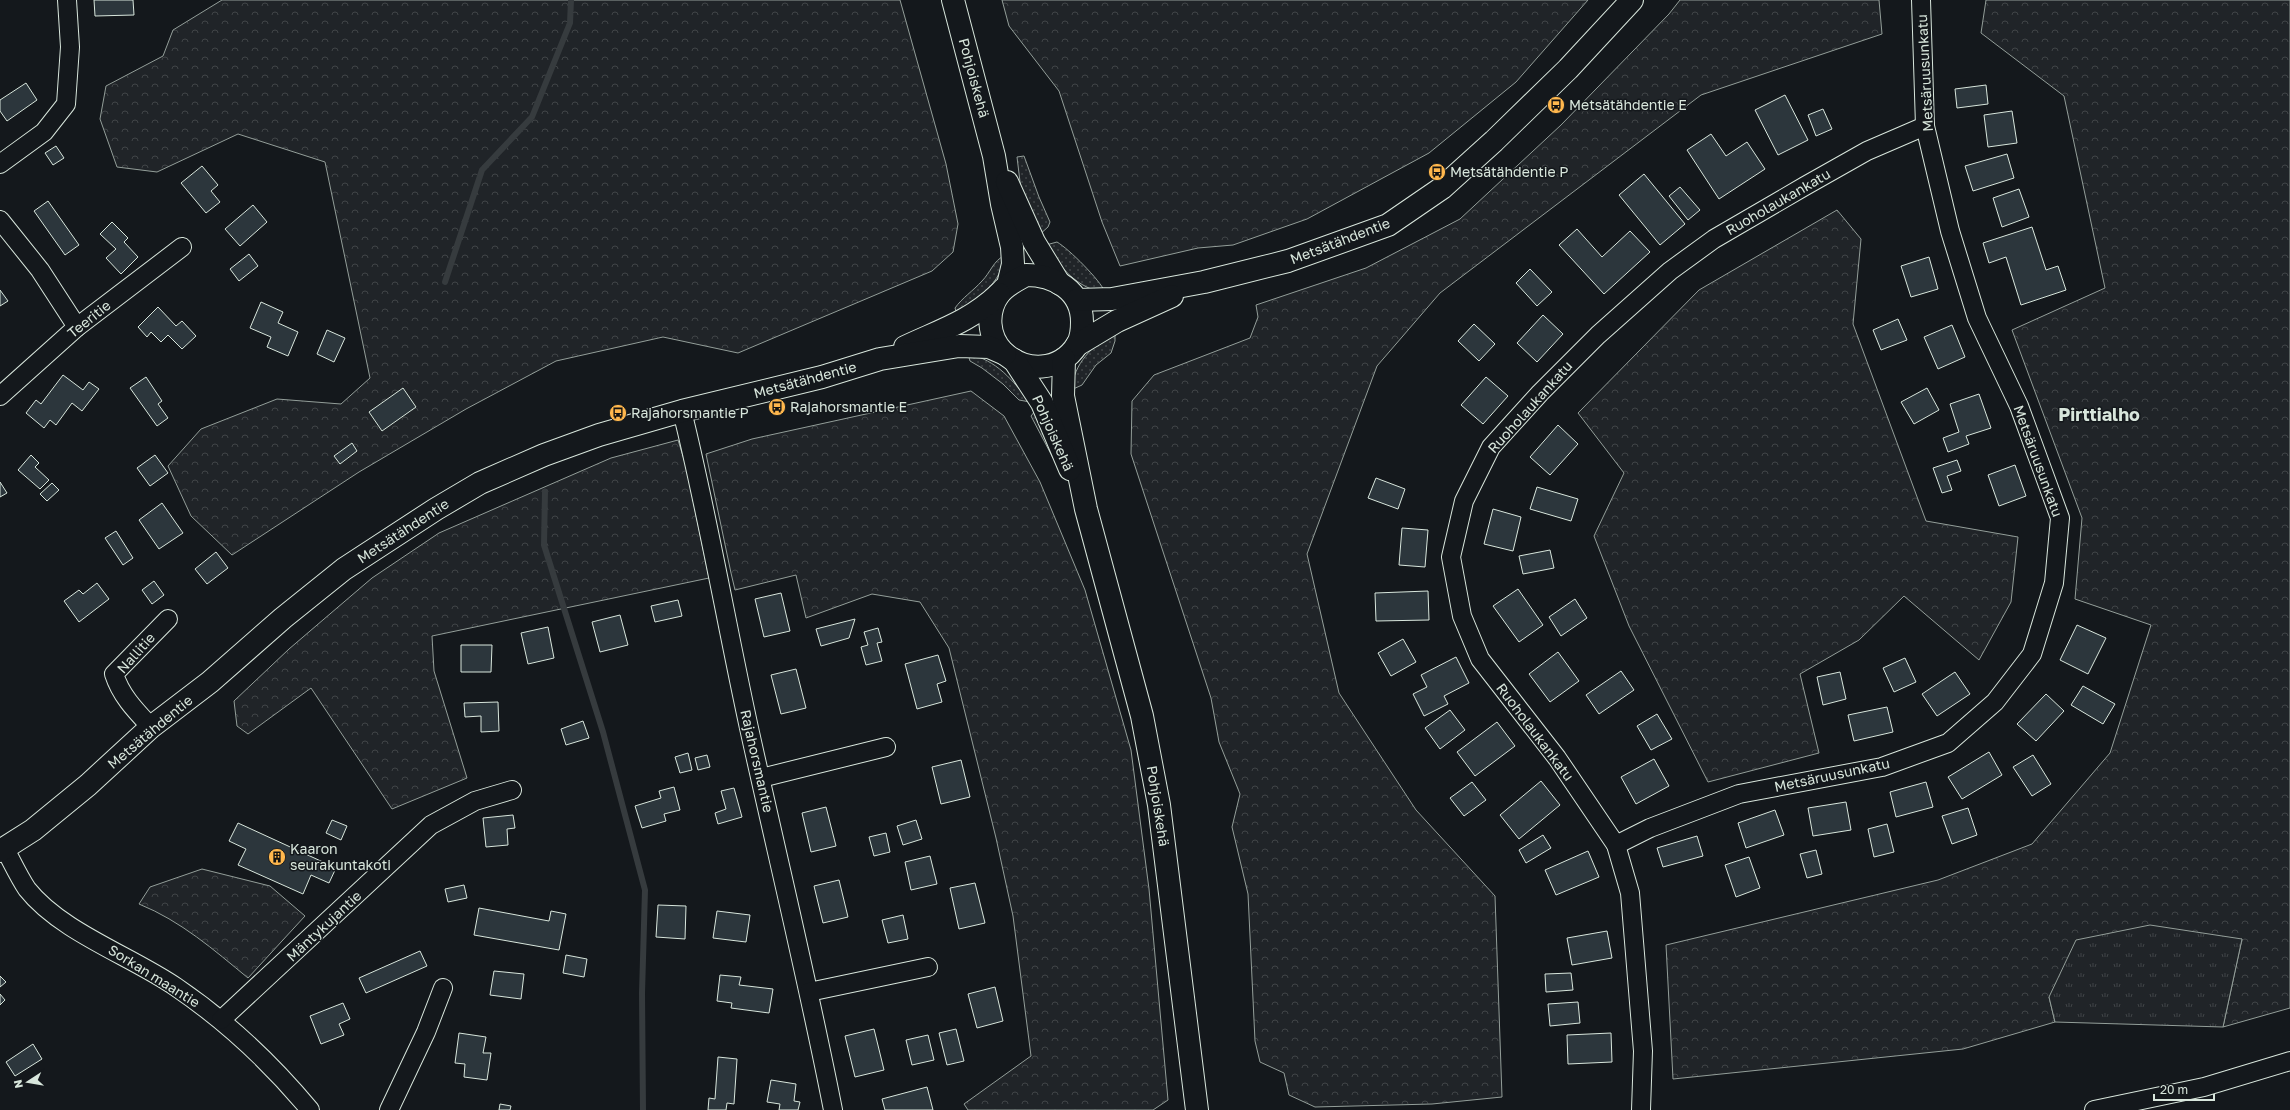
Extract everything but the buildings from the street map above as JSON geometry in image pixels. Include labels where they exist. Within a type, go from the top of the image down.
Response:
[{"type":"main road","name":"Pohjoiskehä","points":[[953,0],[994,156],[1002,204],[1012,247],[1013,264],[1004,290]]},
{"type":"main road","name":"Metsätähdentie","points":[[1077,300],[1112,299],[1204,282],[1288,261],[1339,244],[1388,225],[1442,188],[1494,141],[1568,69],[1632,0]]},
{"type":"main road","name":"Pohjoiskehä","points":[[994,156],[1034,242],[1059,283]]},
{"type":"main road","points":[[1026,275],[1043,275],[1059,283],[1070,290],[1077,300],[1082,315],[1082,331],[1071,352],[1050,366],[1035,368],[1020,364],[1009,357],[994,343],[990,328],[992,308],[1004,290],[1026,275]]},
{"type":"main road","name":"Metsätähdentie","points":[[1071,352],[1117,321],[1204,282]]},
{"type":"main road","name":"Metsätähdentie","points":[[3,850],[33,830],[88,785],[151,727],[210,682],[283,618],[344,569],[436,509],[480,483],[544,455],[599,435],[682,411],[822,377],[880,359],[969,318],[982,310],[1004,290]]},
{"type":"main road","name":"Metsätähdentie","points":[[880,359],[960,346],[989,347],[1009,357]]},
{"type":"main road","name":"Pohjoiskehä","points":[[1071,352],[1063,396],[1086,508],[1142,716],[1159,805],[1197,1110]]},
{"type":"main road","name":"Pohjoiskehä","points":[[1009,357],[1042,403],[1086,508]]},
{"type":"street","points":[[0,164],[44,132],[66,104],[70,47],[68,0]]},
{"type":"street","name":"Metsäruusunkatu","points":[[1616,845],[1650,828],[1739,794],[1882,767],[1948,743],[1995,702],[2032,654],[2054,583],[2060,518],[2019,406],[1977,318],[1950,231],[1925,126],[1921,0]]},
{"type":"street","name":"Ruoholaukankatu","points":[[1641,1110],[1643,1051],[1630,893],[1616,845],[1557,758],[1480,659],[1462,616],[1451,557],[1464,501],[1490,447],[1540,393],[1598,335],[1670,271],[1714,239],[1805,186],[1867,152],[1925,126]]},
{"type":"street","points":[[0,220],[40,270],[77,327]]},
{"type":"street","name":"Teeritie","points":[[0,396],[77,327],[182,246]]},
{"type":"street","name":"Rajahorsmantie","points":[[682,411],[760,778],[809,992],[833,1110]]},
{"type":"street","name":"Nallitie","points":[[151,727],[118,689],[114,674],[168,619]]},
{"type":"street","points":[[760,778],[886,747]]},
{"type":"street","name":"Mäntykujantie","points":[[221,1020],[431,825],[475,801],[512,790]]},
{"type":"street","name":"Sorkan maantie","points":[[3,850],[27,888],[44,907],[96,941],[140,964],[221,1020],[260,1056],[310,1110]]},
{"type":"street","points":[[809,992],[928,967]]},
{"type":"street","points":[[389,1110],[426,1032],[443,988]]},
{"type":"street","points":[[2094,1110],[2204,1087],[2290,1061]]},
{"type":"green space","points":[[222,0],[900,0],[946,164],[958,224],[953,252],[932,271],[738,353],[663,337],[556,361],[466,409],[359,472],[232,555],[191,516],[168,466],[201,429],[277,399],[341,404],[370,378],[325,162],[238,134],[157,172],[117,167],[100,119],[106,86],[163,56],[173,30]]},
{"type":"green space","points":[[1002,0],[1588,0],[1516,82],[1429,153],[1307,219],[1233,245],[1198,248],[1120,266],[1102,222],[1059,91],[1009,26]]},
{"type":"green space","points":[[1680,0],[1879,0],[1882,34],[1701,95],[1440,293],[1377,366],[1307,554],[1339,693],[1416,810],[1495,896],[1502,1097],[1432,1104],[1315,1107],[1289,1095],[1284,1073],[1260,1062],[1255,1041],[1248,894],[1232,827],[1240,794],[1219,742],[1211,698],[1131,454],[1132,401],[1154,375],[1250,338],[1258,317],[1256,305],[1366,268],[1460,219],[1561,125],[1669,14]]},
{"type":"green space","points":[[1986,0],[2290,0],[2290,1008],[2223,1027],[2242,939],[2049,997],[2055,1022],[1963,1049],[1673,1079],[1666,945],[1938,880],[2032,844],[2110,753],[2151,625],[2075,599],[2082,518],[2012,330],[2105,288],[2064,96],[1981,33]]},
{"type":"green space","points":[[1024,156],[1050,222],[1048,227],[1039,235],[1022,198],[1017,157]]},
{"type":"green space","points":[[1837,210],[1861,239],[1853,324],[1926,521],[2018,537],[2011,602],[1979,660],[1904,596],[1859,640],[1800,674],[1819,753],[1708,782],[1629,626],[1594,536],[1624,473],[1578,413],[1699,290]]},
{"type":"green space","points":[[1057,242],[1084,265],[1105,292],[1086,287],[1063,269],[1046,245]]},
{"type":"green space","points":[[1004,256],[999,274],[994,282],[972,303],[957,314],[955,308],[958,304],[985,278],[997,260]]},
{"type":"green space","points":[[1115,332],[1115,341],[1111,353],[1096,365],[1082,385],[1071,390],[1076,371],[1080,363],[1099,343]]},
{"type":"green space","points":[[968,354],[996,366],[1017,386],[1030,402],[1019,400],[1003,384],[970,361]]},
{"type":"green space","points":[[971,391],[1004,416],[1040,482],[1085,590],[1131,750],[1149,889],[1168,1100],[1153,1110],[968,1110],[964,1104],[1031,1056],[1013,916],[996,838],[949,648],[920,602],[872,594],[806,618],[796,575],[735,590],[706,454],[752,439]]},
{"type":"green space","points":[[1035,411],[1048,437],[1053,458],[1031,416]]},
{"type":"green space","points":[[678,440],[686,466],[709,578],[432,636],[434,671],[467,778],[392,809],[311,688],[248,734],[237,726],[234,701],[289,649],[372,578],[439,533],[611,458]]},
{"type":"green space","points":[[202,869],[270,886],[305,916],[248,978],[210,947],[183,928],[139,904],[150,887]]},
{"type":"green space","points":[[2150,925],[2242,939],[2223,1027],[2055,1022],[2049,997],[2076,940]]},
{"type":"waterway","points":[[445,282],[482,170],[532,117],[570,23],[571,0]]},
{"type":"waterway","points":[[545,492],[544,545],[603,732],[645,890],[642,993],[643,1110]]},
{"type":"place","name":"Metsätähdentie E","points":[[1556,105]]},
{"type":"place","name":"Metsätähdentie P","points":[[1437,172]]},
{"type":"place","name":"Rajahorsmantie E","points":[[777,407]]},
{"type":"place","name":"Rajahorsmantie P","points":[[618,413]]},
{"type":"place","name":"Kaaron seurakuntakoti","points":[[277,857]]},
{"type":"district","name":"Pirttialho","points":[[2099,415]]}]
